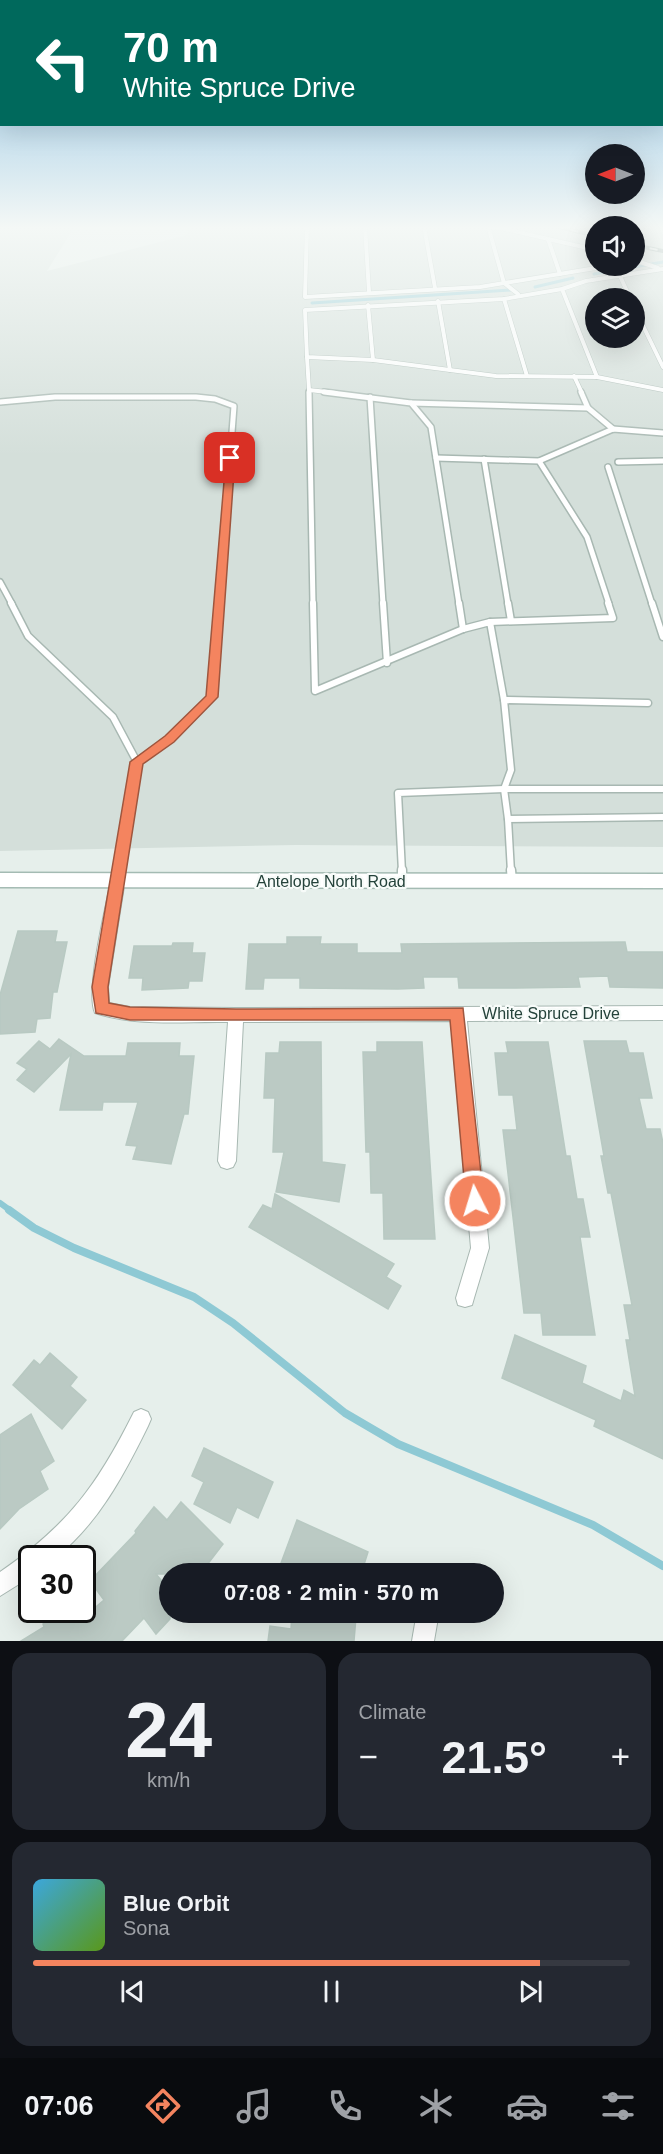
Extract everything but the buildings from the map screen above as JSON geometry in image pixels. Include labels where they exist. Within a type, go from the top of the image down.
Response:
[{"type":"main road","name":"Antelope North Road","points":[[0,880],[663,881]]},
{"type":"street","name":"White Spruce Drive","points":[[118,880],[100,987],[101,1008],[130,1014],[236,1015],[663,1013]]},
{"type":"street","points":[[458,1013],[480,1248],[465,1298]]},
{"type":"street","points":[[226,1161],[236,1015]]},
{"type":"street","points":[[56,1545],[113,1476],[141,1419]]},
{"type":"street","points":[[0,1585],[18,1573]]},
{"type":"street","points":[[423,1641],[426,1623]]},
{"type":"lane","points":[[306,303],[315,691],[463,630],[490,622],[613,618],[587,537],[539,461]]},
{"type":"lane","points":[[305,310],[410,303]]},
{"type":"lane","points":[[438,303],[450,370]]},
{"type":"lane","points":[[505,303],[527,376]]},
{"type":"lane","points":[[567,303],[597,376]]},
{"type":"lane","points":[[368,305],[373,360]]},
{"type":"lane","points":[[645,330],[663,367]]},
{"type":"lane","points":[[307,357],[373,360],[411,367],[527,376],[597,376],[663,390]]},
{"type":"lane","points":[[574,376],[588,408],[613,429]]},
{"type":"lane","points":[[309,390],[411,403],[588,408]]},
{"type":"lane","points":[[0,402],[56,397],[196,397],[215,399],[234,406],[212,697],[169,739],[136,762]]},
{"type":"lane","points":[[370,397],[387,663]]},
{"type":"lane","points":[[411,403],[431,427],[463,630]]},
{"type":"lane","points":[[436,458],[539,461],[613,429],[663,433]]},
{"type":"lane","points":[[484,459],[511,621]]},
{"type":"lane","points":[[618,462],[663,461]]},
{"type":"lane","points":[[608,467],[663,637]]},
{"type":"lane","points":[[0,582],[28,636],[113,717],[136,762],[118,880]]},
{"type":"lane","points":[[490,622],[504,700],[511,770],[504,789],[512,881]]},
{"type":"lane","points":[[504,700],[648,703]]},
{"type":"lane","points":[[402,881],[398,793],[504,789],[663,789]]},
{"type":"lane","points":[[508,819],[663,818]]},
{"type":"shaded area","points":[[0,303],[585,303],[585,348],[645,348],[645,303],[663,303],[663,847],[295,845],[0,851]]},
{"type":"waterway","points":[[312,303],[318,303]]},
{"type":"waterway","points":[[0,1203],[11,1211]]},
{"type":"waterway","points":[[9,1210],[34,1228],[74,1248],[194,1297],[233,1323],[345,1413],[398,1444],[593,1525],[663,1566]]},
{"type":"route","points":[[230,458],[212,697],[169,739],[136,762],[100,987],[101,1008],[130,1014],[458,1013],[475,1201]]}]
